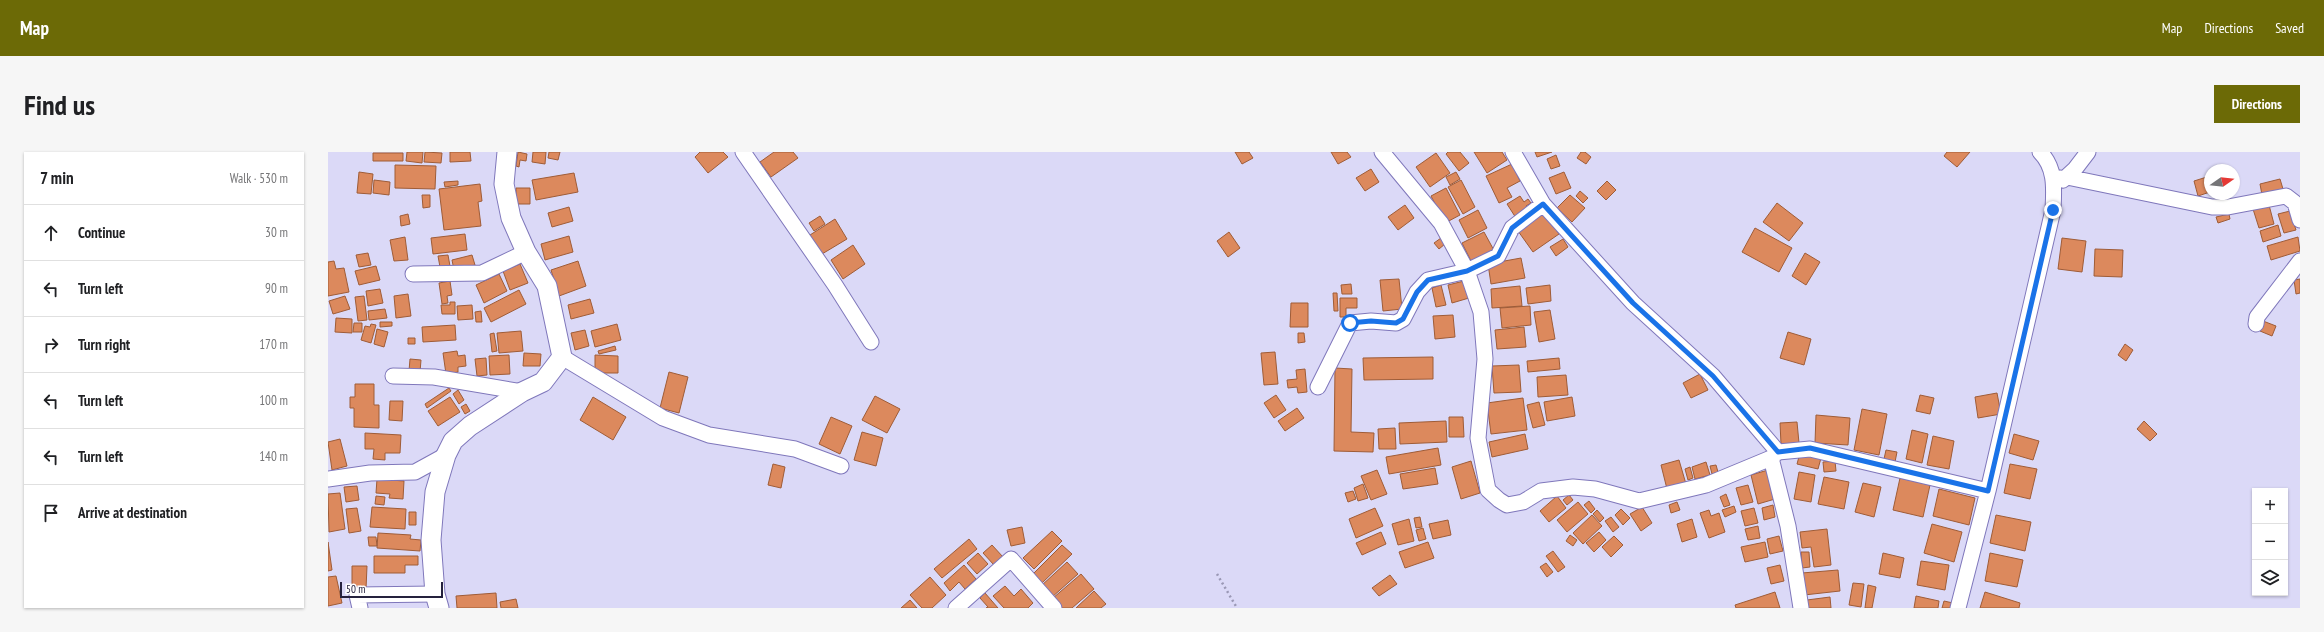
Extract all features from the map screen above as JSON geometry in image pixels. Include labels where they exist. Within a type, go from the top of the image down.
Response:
[{"type":"street","points":[[507,152],[504,184],[511,218],[526,252],[547,286],[562,357],[663,418],[709,435],[795,448],[842,466]]},
{"type":"street","points":[[743,152],[835,285],[871,342]]},
{"type":"street","points":[[1382,152],[1440,222],[1467,271],[1481,312],[1485,359],[1478,438],[1488,490],[1507,505],[1523,502],[1541,492],[1573,487],[1595,489],[1639,501],[1706,485],[1774,455],[1810,448],[1988,491]]},
{"type":"street","points":[[1513,152],[1543,204],[1633,303],[1713,376],[1774,455],[1788,526],[1801,608]]},
{"type":"street","points":[[1958,608],[1988,491],[2053,210],[2054,191],[2052,173],[2048,161],[2040,152]]},
{"type":"street","points":[[2052,173],[2062,180],[2067,177],[2088,152]]},
{"type":"street","points":[[2067,177],[2212,207],[2228,207],[2286,196],[2295,203],[2300,220]]},
{"type":"street","points":[[1318,387],[1350,323],[1371,321],[1396,323],[1403,319],[1417,292],[1428,280],[1467,271],[1498,256],[1512,228],[1543,204]]},
{"type":"street","points":[[413,274],[482,273],[526,252]]},
{"type":"street","points":[[2256,324],[2257,317],[2300,261]]},
{"type":"street","points":[[360,608],[357,595],[437,601],[431,540],[435,492],[446,455],[453,441],[470,426],[522,392],[543,382],[562,357]]},
{"type":"street","points":[[393,376],[434,377],[522,392]]},
{"type":"street","points":[[328,479],[370,473],[415,472],[446,455]]},
{"type":"street","points":[[956,608],[1011,559],[1054,608]]},
{"type":"path","points":[[1217,574],[1237,608]]},
{"type":"building","points":[[407,152],[423,152],[422,163],[406,161]]},
{"type":"building","points":[[425,152],[442,153],[441,163],[424,162]]},
{"type":"building","points":[[450,152],[470,152],[471,161],[450,162]]},
{"type":"building","points":[[518,152],[527,154],[526,161],[520,160],[519,167],[516,166]]},
{"type":"building","points":[[533,152],[546,152],[545,164],[532,162]]},
{"type":"building","points":[[549,152],[560,152],[558,160],[548,158]]},
{"type":"building","points":[[700,152],[723,152],[728,157],[708,173],[695,157]]},
{"type":"building","points":[[774,152],[793,152],[798,158],[771,177],[760,162]]},
{"type":"building","points":[[1235,152],[1249,152],[1253,158],[1242,164]]},
{"type":"building","points":[[1331,152],[1347,152],[1351,157],[1338,164]]},
{"type":"building","points":[[1448,152],[1460,152],[1469,163],[1459,171],[1446,154]]},
{"type":"building","points":[[1474,152],[1502,152],[1507,160],[1487,173]]},
{"type":"building","points":[[1535,152],[1552,152],[1537,157]]},
{"type":"building","points":[[1581,152],[1585,152],[1591,157],[1586,164],[1577,158]]},
{"type":"building","points":[[1947,152],[1970,152],[1957,167],[1944,156]]},
{"type":"building","points":[[373,153],[403,153],[403,161],[373,161]]},
{"type":"building","points":[[1436,153],[1450,173],[1430,187],[1416,167]]},
{"type":"building","points":[[1556,155],[1560,166],[1551,169],[1547,159]]},
{"type":"building","points":[[1512,164],[1520,181],[1507,188],[1512,197],[1499,203],[1486,176]]},
{"type":"building","points":[[395,165],[436,166],[435,189],[395,188]]},
{"type":"building","points":[[1371,169],[1379,182],[1365,191],[1356,178]]},
{"type":"building","points":[[359,172],[373,174],[371,194],[357,193]]},
{"type":"building","points":[[1456,172],[1460,179],[1450,185],[1446,177]]},
{"type":"building","points":[[1564,172],[1571,188],[1556,194],[1549,178]]},
{"type":"building","points":[[574,173],[578,192],[536,200],[532,180]]},
{"type":"building","points":[[2204,178],[2204,194],[2198,196],[2194,181]]},
{"type":"building","points":[[2280,179],[2283,189],[2262,195],[2260,184]]},
{"type":"building","points":[[374,180],[390,182],[389,195],[373,193]]},
{"type":"building","points":[[1461,180],[1475,207],[1463,214],[1448,187]]},
{"type":"building","points":[[458,181],[458,185],[445,187],[444,182]]},
{"type":"building","points":[[1607,181],[1616,190],[1606,200],[1597,191]]},
{"type":"building","points":[[480,184],[482,201],[478,202],[481,226],[444,230],[439,189]]},
{"type":"building","points":[[516,188],[530,188],[530,204],[516,204]]},
{"type":"building","points":[[1446,188],[1460,215],[1445,223],[1431,196]]},
{"type":"building","points":[[1580,191],[1588,198],[1583,203],[1576,196]]},
{"type":"building","points":[[422,195],[430,195],[430,207],[423,208]]},
{"type":"building","points":[[1570,195],[1585,208],[1572,222],[1557,208]]},
{"type":"building","points":[[1520,196],[1524,202],[1528,199],[1531,203],[1526,206],[1529,210],[1516,218],[1507,204]]},
{"type":"building","points":[[1777,203],[1803,223],[1789,241],[1763,222]]},
{"type":"building","points":[[1405,205],[1414,218],[1398,230],[1388,217]]},
{"type":"building","points":[[2269,205],[2274,224],[2259,228],[2253,209]]},
{"type":"building","points":[[569,207],[573,221],[552,227],[548,213]]},
{"type":"building","points":[[1478,210],[1487,228],[1468,238],[1459,220]]},
{"type":"building","points":[[2290,211],[2296,230],[2284,233],[2278,214]]},
{"type":"building","points":[[1544,213],[1559,234],[1533,252],[1518,231]]},
{"type":"building","points":[[408,214],[410,224],[401,226],[400,216]]},
{"type":"building","points":[[2229,214],[2230,219],[2218,223],[2216,217]]},
{"type":"building","points":[[820,216],[825,224],[814,231],[809,223]]},
{"type":"building","points":[[835,219],[847,239],[822,254],[810,235]]},
{"type":"building","points":[[2278,225],[2281,236],[2263,242],[2260,231]]},
{"type":"building","points":[[1755,228],[1792,248],[1779,272],[1742,252]]},
{"type":"building","points":[[1229,232],[1240,248],[1228,257],[1217,241]]},
{"type":"building","points":[[1484,232],[1496,254],[1473,265],[1462,243]]},
{"type":"building","points":[[465,234],[467,250],[433,254],[431,238]]},
{"type":"building","points":[[569,236],[573,252],[545,260],[541,244]]},
{"type":"building","points":[[405,237],[408,260],[394,261],[390,240]]},
{"type":"building","points":[[2298,237],[2300,251],[2271,260],[2267,246]]},
{"type":"building","points":[[1441,238],[1445,244],[1439,249],[1434,243]]},
{"type":"building","points":[[2062,238],[2086,241],[2082,272],[2058,269]]},
{"type":"building","points":[[1563,239],[1568,247],[1556,256],[1550,247]]},
{"type":"building","points":[[853,245],[865,264],[843,279],[831,260]]},
{"type":"building","points":[[2095,249],[2123,250],[2122,277],[2094,276]]},
{"type":"building","points":[[368,253],[371,265],[359,267],[356,255]]},
{"type":"building","points":[[1805,253],[1820,262],[1806,285],[1792,276]]},
{"type":"building","points":[[448,255],[450,266],[440,267],[438,256]]},
{"type":"building","points":[[472,255],[475,265],[454,270],[452,260]]},
{"type":"building","points":[[1521,258],[1525,278],[1491,284],[1488,264]]},
{"type":"building","points":[[334,261],[336,269],[344,268],[349,292],[328,296],[328,262]]},
{"type":"building","points":[[578,261],[586,286],[559,296],[551,270]]},
{"type":"building","points":[[520,264],[528,283],[510,290],[503,271]]},
{"type":"building","points":[[376,266],[380,280],[359,285],[355,271]]},
{"type":"building","points":[[499,274],[507,291],[484,303],[476,285]]},
{"type":"building","points":[[1399,279],[1402,309],[1383,311],[1380,280]]},
{"type":"building","points":[[2300,279],[2300,293],[2296,294],[2294,280]]},
{"type":"building","points":[[450,281],[452,295],[447,296],[448,303],[442,304],[439,283]]},
{"type":"building","points":[[1464,281],[1469,298],[1452,303],[1448,285]]},
{"type":"building","points":[[1351,284],[1352,294],[1342,294],[1341,285]]},
{"type":"building","points":[[1441,285],[1446,305],[1436,307],[1432,288]]},
{"type":"building","points":[[1550,285],[1551,301],[1528,304],[1526,288]]},
{"type":"building","points":[[1520,286],[1522,306],[1492,308],[1491,289]]},
{"type":"building","points":[[380,289],[383,303],[368,306],[366,291]]},
{"type":"building","points":[[519,290],[526,304],[491,322],[484,308]]},
{"type":"building","points":[[1333,293],[1337,293],[1338,311],[1334,311]]},
{"type":"building","points":[[408,294],[411,316],[396,318],[394,296]]},
{"type":"building","points":[[345,296],[350,309],[333,314],[329,301]]},
{"type":"building","points":[[364,296],[367,320],[358,321],[355,297]]},
{"type":"building","points":[[1340,298],[1357,298],[1357,308],[1346,308],[1346,317],[1340,317]]},
{"type":"building","points":[[590,299],[594,313],[571,319],[568,305]]},
{"type":"building","points":[[450,302],[455,302],[455,314],[442,314],[441,305],[450,305]]},
{"type":"building","points":[[1291,303],[1308,303],[1308,327],[1290,327]]},
{"type":"building","points":[[472,305],[473,319],[458,320],[457,306]]},
{"type":"building","points":[[1530,306],[1531,325],[1502,328],[1500,308]]},
{"type":"building","points":[[385,309],[387,318],[369,320],[368,311]]},
{"type":"building","points":[[1550,310],[1555,339],[1539,342],[1534,312]]},
{"type":"building","points":[[481,311],[482,322],[476,322],[475,312]]},
{"type":"building","points":[[1453,315],[1455,337],[1435,339],[1433,316]]},
{"type":"building","points":[[336,318],[352,319],[352,333],[335,332]]},
{"type":"building","points":[[2263,321],[2276,326],[2272,336],[2260,331]]},
{"type":"building","points":[[380,322],[392,322],[392,326],[380,327]]},
{"type":"building","points":[[354,323],[362,323],[362,332],[353,332]]},
{"type":"building","points":[[371,324],[376,325],[371,343],[361,340],[365,326],[370,327]]},
{"type":"building","points":[[617,324],[621,340],[595,347],[591,331]]},
{"type":"building","points":[[455,325],[456,340],[423,342],[422,327]]},
{"type":"building","points":[[1524,327],[1526,347],[1497,349],[1495,330]]},
{"type":"building","points":[[377,329],[388,332],[384,347],[374,344]]},
{"type":"building","points":[[585,330],[589,346],[575,350],[571,333]]},
{"type":"building","points":[[521,331],[523,351],[499,353],[497,333]]},
{"type":"building","points":[[1788,332],[1811,339],[1804,365],[1780,358]]},
{"type":"building","points":[[494,333],[497,351],[492,352],[490,334]]},
{"type":"building","points":[[1298,333],[1304,333],[1305,342],[1298,343]]},
{"type":"building","points":[[408,338],[415,338],[415,344],[408,344]]},
{"type":"building","points":[[2125,344],[2133,350],[2126,361],[2118,355]]},
{"type":"building","points":[[615,346],[616,350],[599,354],[598,351]]},
{"type":"building","points":[[457,351],[458,356],[465,355],[466,366],[458,367],[458,372],[446,374],[443,353]]},
{"type":"building","points":[[1275,352],[1278,384],[1264,385],[1261,353]]},
{"type":"building","points":[[524,353],[541,354],[540,366],[523,366]]},
{"type":"building","points":[[509,355],[510,374],[490,375],[489,356]]},
{"type":"building","points":[[595,355],[618,356],[618,373],[595,373]]},
{"type":"building","points":[[1433,357],[1433,379],[1364,380],[1363,358]]},
{"type":"building","points":[[486,358],[487,375],[477,376],[475,359]]},
{"type":"building","points":[[1559,358],[1560,369],[1528,372],[1527,361]]},
{"type":"building","points":[[410,359],[421,360],[420,372],[409,371]]},
{"type":"building","points":[[1519,365],[1521,392],[1494,393],[1492,366]]},
{"type":"building","points":[[1335,368],[1352,369],[1351,432],[1374,433],[1373,452],[1334,451]]},
{"type":"building","points":[[1305,369],[1307,392],[1298,393],[1297,387],[1288,388],[1287,380],[1297,379],[1296,370]]},
{"type":"building","points":[[669,372],[688,377],[679,413],[660,408]]},
{"type":"building","points":[[1700,374],[1708,390],[1691,398],[1683,383]]},
{"type":"building","points":[[1566,375],[1568,395],[1538,397],[1537,377]]},
{"type":"building","points":[[355,384],[374,384],[374,405],[379,405],[379,428],[354,427],[354,408],[350,408],[350,397],[355,397]]},
{"type":"building","points":[[449,388],[451,391],[427,408],[425,404]]},
{"type":"building","points":[[458,390],[464,400],[459,404],[453,394]]},
{"type":"building","points":[[1997,393],[2001,414],[1978,418],[1975,397]]},
{"type":"building","points":[[1276,395],[1286,410],[1274,418],[1264,403]]},
{"type":"building","points":[[1920,395],[1934,398],[1930,414],[1916,411]]},
{"type":"building","points":[[875,396],[900,409],[887,433],[862,420]]},
{"type":"building","points":[[450,397],[460,412],[438,426],[428,411]]},
{"type":"building","points":[[593,397],[626,417],[613,440],[580,420]]},
{"type":"building","points":[[1572,397],[1575,416],[1547,421],[1544,402]]},
{"type":"building","points":[[1523,398],[1527,430],[1491,434],[1487,403]]},
{"type":"building","points":[[390,401],[403,401],[402,421],[389,420]]},
{"type":"building","points":[[1539,402],[1545,425],[1533,428],[1527,405]]},
{"type":"building","points":[[466,404],[470,411],[465,414],[461,407]]},
{"type":"building","points":[[1297,408],[1304,418],[1285,431],[1278,421]]},
{"type":"building","points":[[1862,409],[1887,414],[1879,455],[1854,450]]},
{"type":"building","points":[[1816,415],[1850,418],[1848,445],[1815,443]]},
{"type":"building","points":[[831,417],[852,426],[840,454],[819,444]]},
{"type":"building","points":[[1449,417],[1463,417],[1464,437],[1449,437]]},
{"type":"building","points":[[1446,421],[1447,442],[1400,444],[1399,423]]},
{"type":"building","points":[[2144,421],[2157,434],[2150,441],[2137,429]]},
{"type":"building","points":[[1797,422],[1799,443],[1781,444],[1780,423]]},
{"type":"building","points":[[1395,428],[1396,449],[1379,449],[1378,429]]},
{"type":"building","points":[[1912,430],[1928,434],[1922,463],[1906,459]]},
{"type":"building","points":[[862,432],[883,438],[876,466],[854,460]]},
{"type":"building","points":[[365,433],[401,435],[400,453],[385,453],[385,460],[373,459],[374,449],[365,449]]},
{"type":"building","points":[[1525,434],[1528,449],[1492,457],[1489,442]]},
{"type":"building","points":[[2014,434],[2039,441],[2033,460],[2009,453]]},
{"type":"building","points":[[1933,436],[1954,441],[1949,469],[1927,465]]},
{"type":"building","points":[[340,439],[347,466],[332,470],[328,442]]},
{"type":"building","points":[[1438,448],[1441,465],[1389,474],[1386,457]]},
{"type":"building","points":[[1886,450],[1897,452],[1895,462],[1884,459]]},
{"type":"building","points":[[1800,453],[1821,458],[1818,469],[1797,464]]},
{"type":"building","points":[[1679,460],[1686,484],[1667,489],[1661,465]]},
{"type":"building","points":[[1471,461],[1480,493],[1461,499],[1452,467]]},
{"type":"building","points":[[1835,461],[1836,471],[1824,472],[1823,462]]},
{"type":"building","points":[[1706,462],[1710,475],[1695,479],[1692,467]]},
{"type":"building","points":[[773,464],[785,467],[781,488],[768,485]]},
{"type":"building","points":[[2010,464],[2037,469],[2030,499],[2004,493]]},
{"type":"building","points":[[1716,465],[1718,472],[1712,474],[1710,466]]},
{"type":"building","points":[[1690,467],[1693,478],[1688,480],[1685,469]]},
{"type":"building","points":[[1435,468],[1438,484],[1403,489],[1400,474]]},
{"type":"building","points":[[1377,470],[1387,494],[1371,500],[1361,476]]},
{"type":"building","points":[[1768,470],[1775,499],[1758,504],[1751,475]]},
{"type":"building","points":[[1799,472],[1815,475],[1811,502],[1794,499]]},
{"type":"building","points":[[1824,477],[1849,482],[1844,509],[1818,504]]},
{"type":"building","points":[[1900,478],[1930,485],[1923,517],[1893,510]]},
{"type":"building","points":[[377,479],[404,481],[403,499],[389,498],[390,494],[376,493]]},
{"type":"building","points":[[1863,483],[1881,487],[1874,517],[1855,512]]},
{"type":"building","points":[[1363,484],[1368,498],[1358,501],[1354,488]]},
{"type":"building","points":[[1748,485],[1753,502],[1741,505],[1736,488]]},
{"type":"building","points":[[357,486],[359,500],[346,502],[344,487]]},
{"type":"building","points":[[1939,489],[1975,498],[1969,525],[1933,516]]},
{"type":"building","points":[[1353,491],[1356,499],[1348,502],[1345,493]]},
{"type":"building","points":[[340,493],[345,529],[329,532],[328,494]]},
{"type":"building","points":[[1726,494],[1730,505],[1724,507],[1720,497]]},
{"type":"building","points":[[1569,495],[1573,500],[1567,505],[1563,500]]},
{"type":"building","points":[[376,496],[385,497],[384,505],[375,504]]},
{"type":"building","points":[[1557,496],[1566,508],[1549,522],[1540,511]]},
{"type":"building","points":[[1589,501],[1595,509],[1591,513],[1584,505]]},
{"type":"building","points":[[1578,502],[1588,514],[1567,532],[1557,520]]},
{"type":"building","points":[[1677,502],[1680,510],[1671,513],[1669,505]]},
{"type":"building","points":[[1773,505],[1775,517],[1764,520],[1762,508]]},
{"type":"building","points":[[1734,506],[1736,512],[1725,517],[1722,510]]},
{"type":"building","points":[[372,507],[406,509],[405,529],[370,527]]},
{"type":"building","points":[[1642,507],[1652,523],[1641,531],[1630,514]]},
{"type":"building","points":[[357,508],[361,531],[349,533],[346,509]]},
{"type":"building","points":[[1375,508],[1383,526],[1356,538],[1349,519]]},
{"type":"building","points":[[1754,508],[1758,523],[1745,526],[1741,511]]},
{"type":"building","points":[[1621,509],[1630,518],[1623,525],[1615,515]]},
{"type":"building","points":[[1597,510],[1604,518],[1600,522],[1593,514]]},
{"type":"building","points":[[1709,510],[1711,516],[1719,513],[1725,532],[1709,538],[1700,513]]},
{"type":"building","points":[[409,512],[416,512],[416,525],[409,525]]},
{"type":"building","points":[[1592,515],[1602,526],[1583,544],[1573,533]]},
{"type":"building","points":[[1996,515],[2031,522],[2025,551],[1990,543]]},
{"type":"building","points":[[1420,517],[1422,527],[1416,528],[1414,518]]},
{"type":"building","points":[[1611,517],[1619,527],[1613,532],[1605,521]]},
{"type":"building","points":[[1409,519],[1414,541],[1398,545],[1392,524]]},
{"type":"building","points":[[1692,519],[1697,537],[1682,542],[1677,524]]},
{"type":"building","points":[[1448,520],[1451,535],[1433,539],[1429,524]]},
{"type":"building","points":[[1932,524],[1962,532],[1954,562],[1924,553]]},
{"type":"building","points":[[1758,526],[1760,538],[1748,540],[1745,529]]},
{"type":"building","points":[[1022,527],[1025,543],[1011,546],[1007,530]]},
{"type":"building","points":[[1423,528],[1426,539],[1419,541],[1416,530]]},
{"type":"building","points":[[1827,529],[1831,565],[1814,567],[1811,547],[1802,548],[1800,532]]},
{"type":"building","points":[[1052,531],[1062,541],[1034,569],[1023,558]]},
{"type":"building","points":[[1381,532],[1386,544],[1362,555],[1356,543]]},
{"type":"building","points":[[1599,532],[1606,540],[1594,552],[1586,543]]},
{"type":"building","points":[[378,533],[411,535],[410,539],[421,540],[420,551],[377,548]]},
{"type":"building","points":[[1570,535],[1577,540],[1573,546],[1566,541]]},
{"type":"building","points":[[1614,536],[1623,545],[1611,557],[1602,547]]},
{"type":"building","points":[[1779,536],[1783,551],[1770,554],[1767,539]]},
{"type":"building","points":[[368,537],[376,537],[377,546],[369,546]]},
{"type":"building","points":[[969,539],[977,549],[942,578],[934,569]]},
{"type":"building","points":[[328,542],[332,570],[328,571]]},
{"type":"building","points":[[1428,542],[1434,558],[1405,568],[1399,552]]},
{"type":"building","points":[[1765,542],[1768,557],[1745,562],[1741,547]]},
{"type":"building","points":[[992,545],[1003,557],[994,565],[983,553]]},
{"type":"building","points":[[1062,545],[1072,554],[1041,584],[1032,575]]},
{"type":"building","points":[[1553,551],[1565,567],[1558,572],[1546,556]]},
{"type":"building","points":[[1801,552],[1809,552],[1810,567],[1802,568]]},
{"type":"building","points":[[978,553],[988,564],[977,574],[967,563]]},
{"type":"building","points":[[1883,553],[1904,558],[1900,578],[1879,574]]},
{"type":"building","points":[[1990,553],[2023,560],[2017,587],[1985,581]]},
{"type":"building","points":[[374,556],[418,556],[418,565],[405,565],[405,573],[374,573]]},
{"type":"building","points":[[1921,561],[1949,565],[1945,590],[1917,585]]},
{"type":"building","points":[[1067,562],[1078,574],[1051,598],[1041,586]]},
{"type":"building","points":[[1546,563],[1553,572],[1547,577],[1540,567]]},
{"type":"building","points":[[964,565],[976,579],[965,589],[959,582],[950,591],[944,583]]},
{"type":"building","points":[[1780,565],[1784,581],[1771,584],[1767,568]]},
{"type":"building","points":[[352,566],[367,566],[366,589],[352,588]]},
{"type":"building","points":[[1838,570],[1840,591],[1804,595],[1802,573]]},
{"type":"building","points":[[1081,574],[1094,589],[1072,608],[1061,608],[1053,598]]},
{"type":"building","points":[[1390,575],[1397,584],[1379,596],[1372,588]]},
{"type":"building","points":[[336,576],[342,603],[328,606],[328,577]]},
{"type":"building","points":[[930,577],[946,595],[932,608],[922,608],[910,595]]},
{"type":"building","points":[[1853,583],[1864,584],[1861,607],[1849,605]]},
{"type":"building","points":[[1868,585],[1876,587],[1872,608],[1865,608]]},
{"type":"building","points":[[1005,586],[1014,596],[1021,589],[1033,603],[1028,608],[1004,608],[993,596]]},
{"type":"building","points":[[1094,591],[1106,604],[1101,608],[1076,608]]},
{"type":"building","points":[[1775,592],[1780,608],[1736,608],[1735,605]]},
{"type":"building","points":[[1985,592],[2020,603],[2019,608],[1980,608]]},
{"type":"building","points":[[496,593],[497,608],[457,608],[456,596]]},
{"type":"building","points":[[985,593],[998,608],[986,608],[988,607],[980,598]]},
{"type":"building","points":[[1916,596],[1939,601],[1938,608],[1914,608]]},
{"type":"building","points":[[1830,597],[1831,608],[1808,608],[1807,600]]},
{"type":"building","points":[[516,599],[518,608],[501,608],[500,602]]},
{"type":"building","points":[[910,600],[917,608],[901,608]]},
{"type":"building","points":[[1944,601],[1953,603],[1952,608],[1942,608]]},
{"type":"route","points":[[1350,323],[1371,321],[1396,323],[1403,319],[1417,292],[1428,280],[1467,271],[1498,256],[1512,228],[1543,204],[1633,303],[1661,331],[1713,376],[1778,452],[1810,448],[1988,491],[2053,210]]}]
